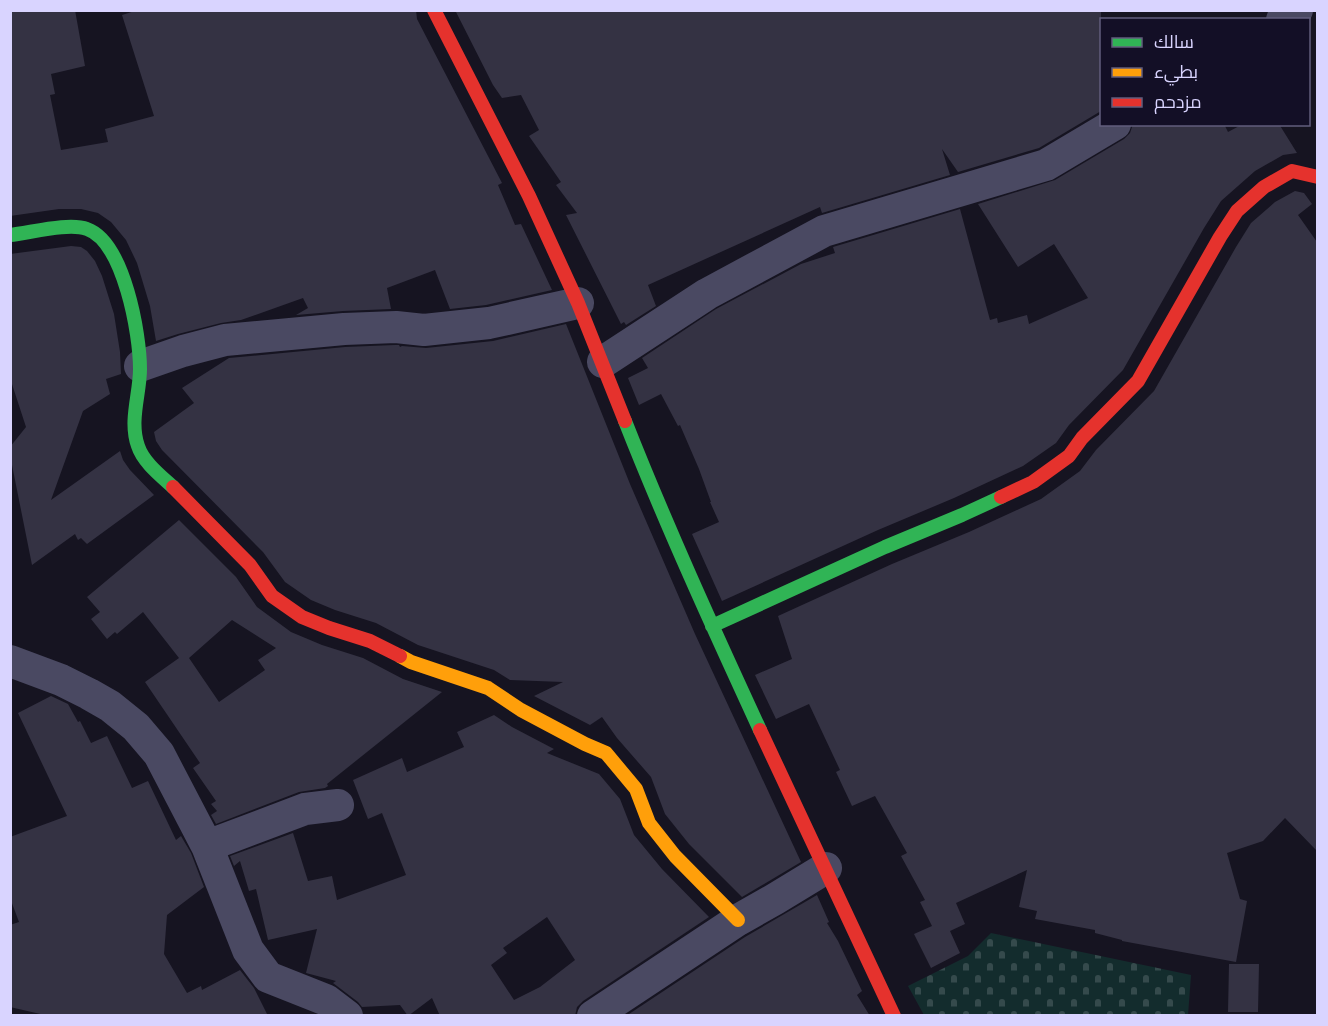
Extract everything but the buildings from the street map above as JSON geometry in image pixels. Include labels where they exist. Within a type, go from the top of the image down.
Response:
[{"type":"street","points":[[434,10],[529,196],[578,303],[647,477],[712,626],[894,1016]]},
{"type":"street","points":[[1284,18],[1297,10]]},
{"type":"street","points":[[603,362],[707,294],[824,231],[1046,165],[1112,126]]},
{"type":"street","points":[[712,626],[1033,482],[1069,456],[1082,438],[1138,381],[1237,211],[1263,186],[1293,171],[1317,177]]},
{"type":"street","points":[[10,235],[66,228],[86,228],[99,235],[111,249],[134,318],[140,366],[135,432],[139,448],[148,462],[250,565],[272,596],[302,617],[370,641],[411,662],[488,688],[521,710],[606,753],[636,789],[649,823],[675,856],[738,920]]},
{"type":"street","points":[[140,366],[225,340],[344,329],[396,327],[424,330],[489,323],[578,303]]},
{"type":"street","points":[[14,670],[61,680],[110,706],[136,727],[159,754],[207,846],[248,950],[268,977],[326,1000],[347,1016]]},
{"type":"street","points":[[207,846],[305,809],[338,805]]},
{"type":"street","points":[[592,1016],[738,920],[826,868]]},
{"type":"green space","points":[[991,933],[1191,975],[1188,1015],[924,1015],[908,986],[968,956]]},
{"type":"traffic: fast","points":[[10,235],[60,227],[79,227],[100,237],[111,251],[127,291],[137,334],[140,378],[135,427],[138,446],[144,458],[173,487]]},
{"type":"traffic: fast","points":[[625,421],[673,538],[760,730]]},
{"type":"traffic: fast","points":[[712,626],[1001,497]]},
{"type":"traffic: slow","points":[[400,656],[411,662],[488,688],[521,710],[606,753],[636,789],[649,823],[675,856],[738,920]]},
{"type":"traffic: jam","points":[[434,10],[529,196],[578,303],[625,421]]},
{"type":"traffic: jam","points":[[1001,497],[1033,482],[1069,456],[1082,438],[1138,381],[1237,211],[1264,187],[1292,171],[1318,177]]},
{"type":"traffic: jam","points":[[173,487],[250,565],[272,596],[302,617],[370,641],[400,656]]},
{"type":"traffic: jam","points":[[760,730],[894,1016]]}]
